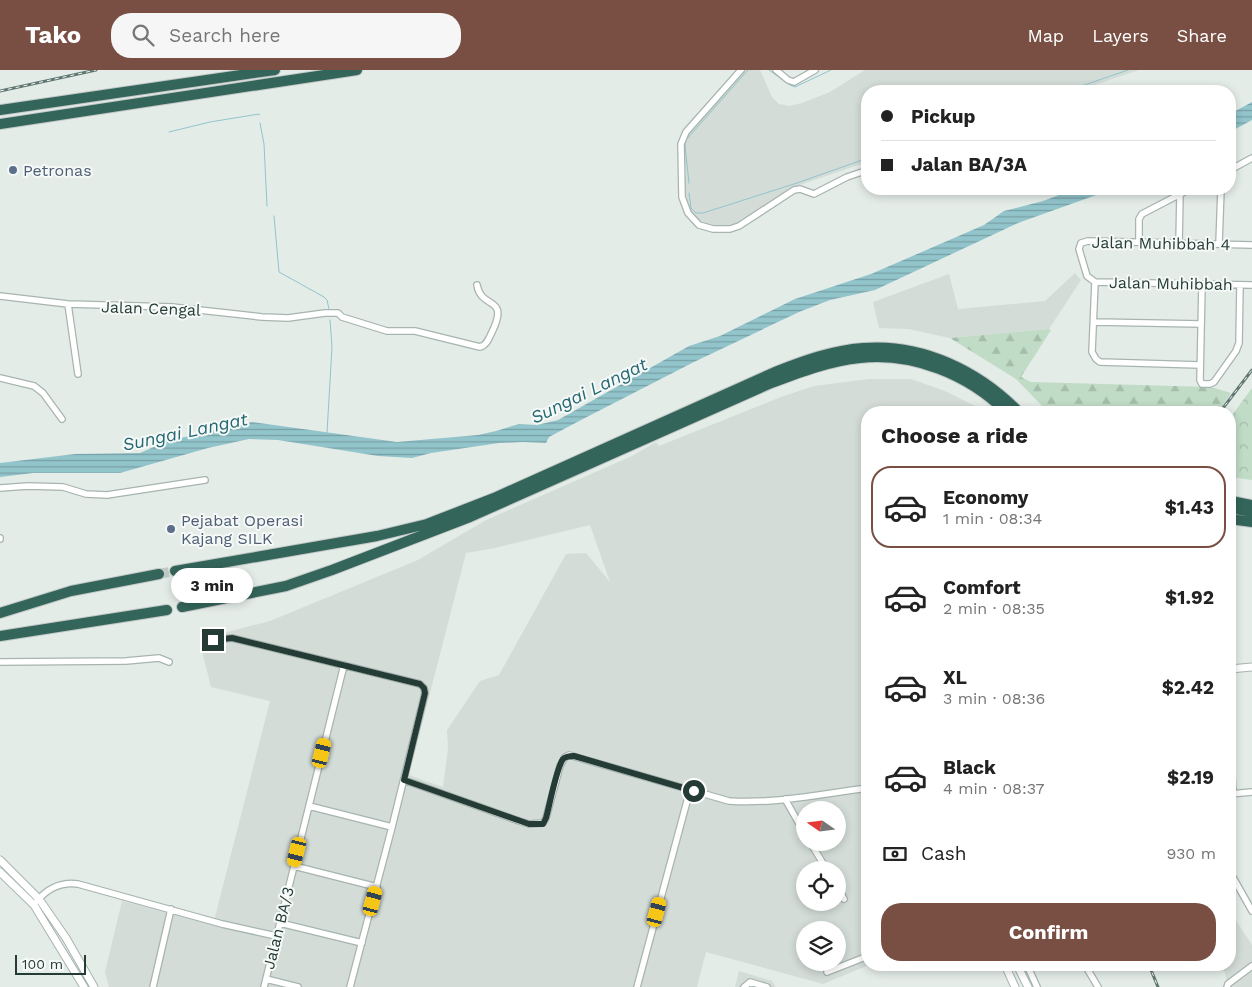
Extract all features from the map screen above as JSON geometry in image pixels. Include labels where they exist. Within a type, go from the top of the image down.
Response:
[{"type":"highway","points":[[0,110],[275,70]]},
{"type":"highway","points":[[0,124],[357,70]]},
{"type":"highway","points":[[175,571],[377,536],[427,524],[494,498],[775,372],[804,361],[840,351],[863,348],[887,348],[903,349],[925,355],[962,369],[983,381],[1012,406]]},
{"type":"highway","points":[[182,607],[286,586],[332,570],[470,517],[769,384],[816,367],[842,361],[878,357],[895,358],[924,364],[970,384],[999,406]]},
{"type":"highway","points":[[1236,502],[1252,505]]},
{"type":"highway","points":[[1236,509],[1252,512]]},
{"type":"highway","points":[[1236,519],[1252,522]]},
{"type":"highway","points":[[1236,520],[1252,527]]},
{"type":"highway","points":[[0,613],[71,592],[159,574]]},
{"type":"highway","points":[[0,636],[167,610]]},
{"type":"street","points":[[741,70],[686,132],[682,139],[680,148],[682,197],[685,208],[694,222],[708,228],[734,228],[744,224],[794,190],[800,189],[814,194],[861,173]]},
{"type":"street","points":[[776,70],[788,80],[794,82],[815,70]]},
{"type":"street","points":[[1236,167],[1252,158]]},
{"type":"street","points":[[1138,242],[1139,219],[1142,214],[1176,195]]},
{"type":"street","points":[[1179,244],[1180,195]]},
{"type":"street","points":[[1219,244],[1221,195]]},
{"type":"street","name":"Jalan Muhibbah 4","points":[[1093,281],[1086,276],[1079,249],[1081,242],[1088,240],[1252,245]]},
{"type":"street","points":[[1093,281],[1094,322],[1092,352],[1096,359],[1100,362],[1200,365]]},
{"type":"street","name":"Jalan Muhibbah","points":[[1093,281],[1252,285]]},
{"type":"street","points":[[1202,284],[1200,365],[1200,380],[1202,384],[1214,382],[1239,344],[1240,285]]},
{"type":"street","name":"Jalan Cengal","points":[[0,296],[68,304],[172,307],[269,318],[338,313],[342,317],[387,331],[415,331],[480,347],[487,343],[498,320],[499,312],[479,292],[477,285]]},
{"type":"street","points":[[68,304],[78,374]]},
{"type":"street","points":[[1094,322],[1202,324]]},
{"type":"street","points":[[0,378],[34,386],[43,393],[62,419]]},
{"type":"street","points":[[0,488],[28,486],[63,487],[86,494],[107,495],[205,480]]},
{"type":"street","points":[[213,640],[232,638],[420,684],[424,688],[425,693],[404,780],[350,987]]},
{"type":"street","points":[[0,662],[126,661],[159,658],[170,662]]},
{"type":"street","name":"Jalan BA/3","points":[[264,987],[344,665]]},
{"type":"street","points":[[1236,668],[1252,667]]},
{"type":"street","points":[[404,780],[519,821],[536,824],[543,824],[546,818],[560,766],[565,757],[569,756],[729,801],[785,799],[861,789]]},
{"type":"street","points":[[637,987],[690,790]]},
{"type":"street","points":[[1236,794],[1252,792]]},
{"type":"street","points":[[785,799],[796,818]]},
{"type":"street","points":[[309,806],[392,827]]},
{"type":"street","points":[[0,860],[66,938],[94,987]]},
{"type":"street","points":[[294,866],[376,887]]},
{"type":"street","points":[[0,872],[36,902],[84,987]]},
{"type":"street","points":[[1236,882],[1252,908]]},
{"type":"street","points":[[36,902],[54,887],[70,883],[88,886],[222,924],[276,936]]},
{"type":"street","points":[[154,987],[172,910]]},
{"type":"street","points":[[280,923],[362,944]]},
{"type":"street","points":[[826,972],[861,959]]},
{"type":"street","points":[[1227,985],[1252,966]]},
{"type":"street","points":[[1008,971],[1015,987]]},
{"type":"street","points":[[1020,971],[1028,987]]},
{"type":"street","points":[[1030,971],[1037,987]]},
{"type":"street","points":[[1089,971],[1098,987]]},
{"type":"street","points":[[266,979],[298,987]]},
{"type":"street","points":[[744,987],[750,982],[767,987]]},
{"type":"shaded area","points":[[744,70],[760,70],[772,97],[779,104],[789,106],[830,92],[865,70],[1139,70],[1095,85],[861,85],[861,164],[791,188],[742,222],[729,227],[703,225],[691,214],[685,199],[684,183],[686,172],[683,145],[691,129]]},
{"type":"shaded area","points":[[1075,273],[1081,280],[1049,329],[950,338],[908,329],[879,328],[873,302],[949,274],[958,309],[1045,301]]},
{"type":"shaded area","points":[[869,379],[911,379],[945,391],[975,406],[861,406],[861,968],[823,984],[706,952],[697,987],[109,987],[105,972],[122,901],[213,925],[270,701],[211,687],[202,651],[212,636],[270,621],[418,560],[486,520],[632,456],[656,442],[659,446],[781,397],[814,386]],"holes":[[[590,525],[610,582],[586,553],[566,554],[499,675],[480,681],[447,730],[448,748],[443,787],[409,775],[466,553],[495,548]]]},
{"type":"shaded area","points":[[1236,920],[1252,945],[1252,987],[1228,987],[1224,971],[1236,971]]},
{"type":"shaded area","points":[[739,971],[772,981],[776,987],[735,987]]},
{"type":"green space","points":[[1049,329],[1051,330],[1021,377],[1031,382],[1211,387],[1231,393],[1222,406],[1042,406],[1016,379],[950,338]]},
{"type":"green space","points":[[1252,388],[1252,480],[1236,478],[1236,410]]},
{"type":"water","points":[[1252,102],[1252,120],[1236,129],[1236,111]]},
{"type":"water","points":[[1059,195],[1096,195],[1018,223],[875,290],[830,300],[799,312],[694,362],[581,420],[549,437],[546,443],[499,443],[431,453],[412,458],[378,456],[278,440],[249,439],[208,448],[120,473],[33,473],[0,477],[0,463],[75,454],[140,453],[167,441],[252,422],[397,442],[478,435],[519,424],[537,425],[558,420],[689,346],[720,336],[795,299],[871,274],[984,225],[1004,211]]},
{"type":"waterway","points":[[689,183],[686,140],[748,70]]},
{"type":"waterway","points":[[769,70],[795,87],[831,70]]},
{"type":"waterway","points":[[1084,85],[1128,70]]},
{"type":"waterway","points":[[169,132],[210,122],[259,115]]},
{"type":"waterway","points":[[260,123],[264,144],[267,206]]},
{"type":"waterway","points":[[689,193],[691,208],[696,213],[703,213],[861,160]]},
{"type":"waterway","points":[[274,216],[279,272],[324,297],[327,300],[329,309]]},
{"type":"waterway","points":[[327,433],[332,347],[330,320]]},
{"type":"tunnel","points":[[159,574],[175,571]]},
{"type":"railway","points":[[0,91],[96,70]]},
{"type":"railway","points":[[1225,406],[1252,370]]},
{"type":"railway","points":[[1151,971],[1158,987]]},
{"type":"place","name":"Petronas","points":[[13,170]]},
{"type":"place","name":"Pejabat Operasi Kajang SILK","points":[[171,529]]},
{"type":"route","points":[[213,640],[232,638],[420,684],[424,688],[425,693],[404,780],[519,821],[529,824],[543,824],[560,766],[565,757],[569,756],[694,791]]},
{"type":"water label","name":"Sungai Langat","points":[[589,391]]},
{"type":"water label","name":"Sungai Langat","points":[[185,432]]}]
